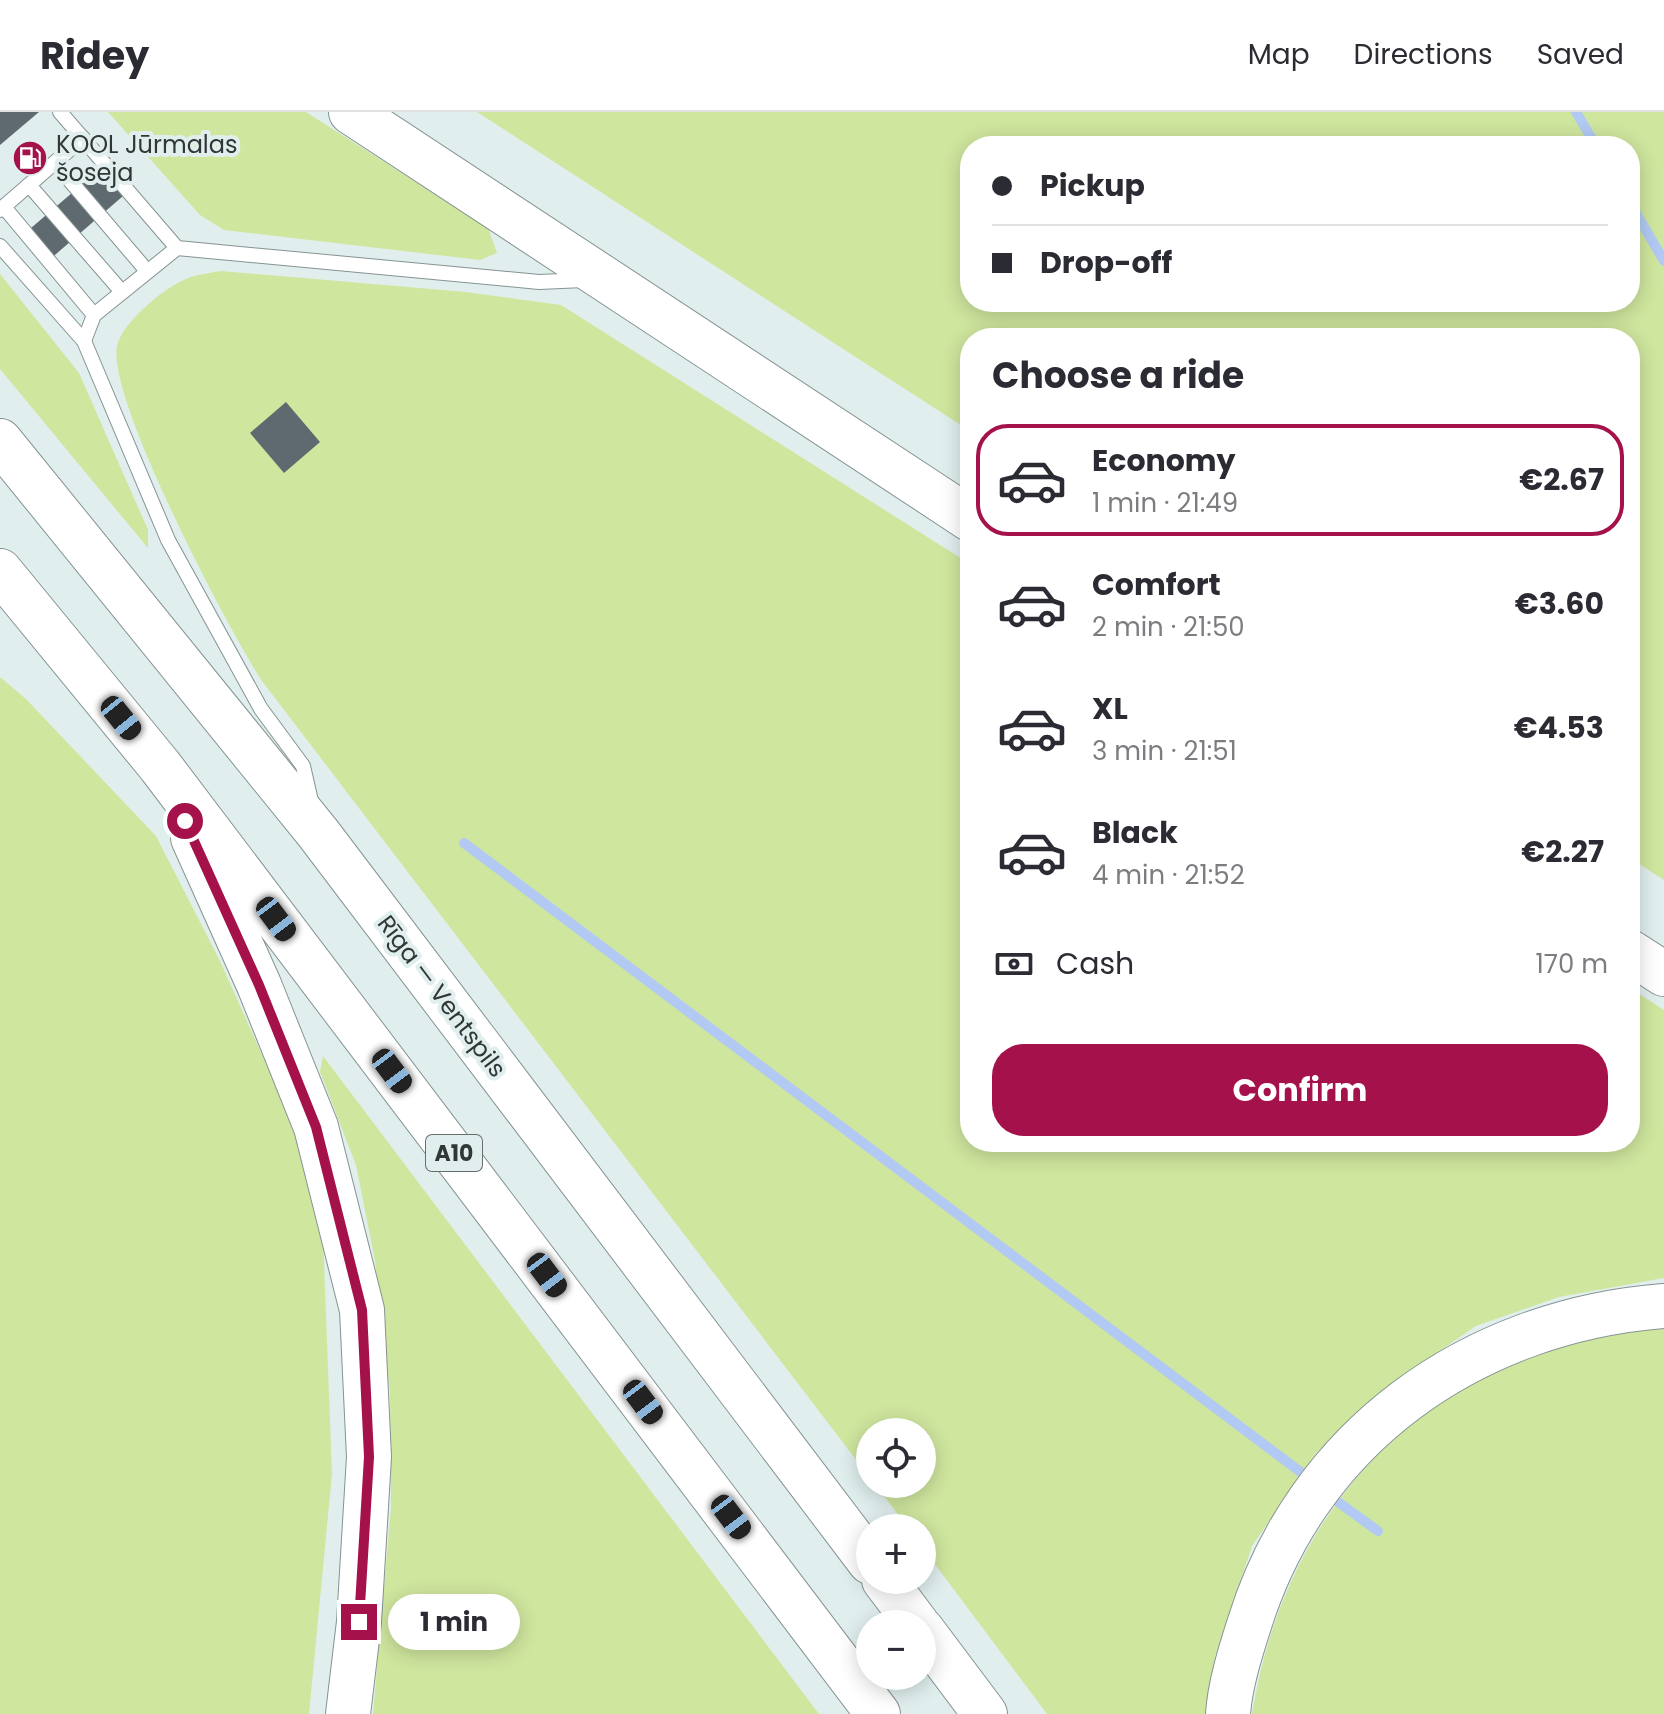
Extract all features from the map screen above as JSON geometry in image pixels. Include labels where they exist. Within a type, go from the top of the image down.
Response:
[{"type":"highway","points":[[351,112],[960,512]]},
{"type":"highway","name":"Rīga — Ventspils","points":[[0,441],[318,833],[856,1544]]},
{"type":"highway","name":"A10","points":[[0,571],[160,766],[878,1714]]},
{"type":"highway","points":[[160,766],[259,985],[316,1127],[362,1310],[369,1457],[359,1622],[348,1714]]},
{"type":"highway","points":[[1640,958],[1664,974]]},
{"type":"highway","points":[[1228,1714],[1242,1648],[1258,1595],[1288,1532],[1325,1477],[1369,1430],[1440,1375],[1524,1335],[1621,1309],[1664,1306]]},
{"type":"highway","points":[[936,1649],[985,1714]]},
{"type":"lane","points":[[60,112],[177,248]]},
{"type":"lane","points":[[83,138],[2,208],[94,315]]},
{"type":"lane","points":[[55,163],[147,271]]},
{"type":"lane","points":[[29,185],[122,292]]},
{"type":"lane","points":[[0,246],[84,341],[175,554],[261,709],[303,766],[318,833]]},
{"type":"lane","points":[[84,341],[94,315],[177,248],[539,282],[605,279]]},
{"type":"lane","points":[[0,598],[41,620]]},
{"type":"green space","points":[[108,112],[306,112],[488,228],[497,253],[480,260],[224,230],[200,215]]},
{"type":"green space","points":[[477,112],[1664,112],[1664,880],[1640,864],[1640,328],[960,328],[960,425]]},
{"type":"green space","points":[[221,271],[466,292],[561,305],[960,558],[960,1152],[1640,1152],[1640,994],[1664,1010],[1664,1278],[1559,1297],[1476,1326],[1388,1386],[1316,1453],[1252,1546],[1215,1657],[1209,1714],[1047,1714],[936,1566],[936,1514],[898,1514],[886,1498],[936,1498],[936,1418],[856,1418],[856,1460],[262,681],[224,615],[173,514],[130,413],[119,373],[117,346],[127,326],[159,296],[181,281]]},
{"type":"green space","points":[[0,274],[79,373],[148,530],[148,548],[0,369]]},
{"type":"green space","points":[[0,677],[26,699],[156,836],[220,961],[293,1124],[323,1235],[332,1474],[309,1714],[0,1714]]},
{"type":"green space","points":[[323,1056],[819,1714],[373,1714],[391,1507],[390,1392],[375,1261],[356,1165],[320,1072]]},
{"type":"green space","points":[[1664,1329],[1664,1714],[1252,1714],[1266,1652],[1286,1594],[1313,1539],[1347,1490],[1387,1446],[1433,1408],[1486,1376],[1545,1351],[1603,1334]]},
{"type":"building","points":[[0,112],[39,112],[0,145]]},
{"type":"building","points":[[100,169],[123,196],[48,261],[24,234]]},
{"type":"building","points":[[286,402],[320,442],[284,473],[250,433]]},
{"type":"waterway","points":[[1576,112],[1590,136]]},
{"type":"waterway","points":[[1640,220],[1664,261]]},
{"type":"waterway","points":[[464,843],[1306,1476]]},
{"type":"waterway","points":[[1338,1502],[1378,1531]]},
{"type":"place","name":"KOOL Jūrmalas šoseja","points":[[30,158]]},
{"type":"route","points":[[185,821],[259,985],[316,1127],[362,1310],[369,1457],[359,1622]]}]
